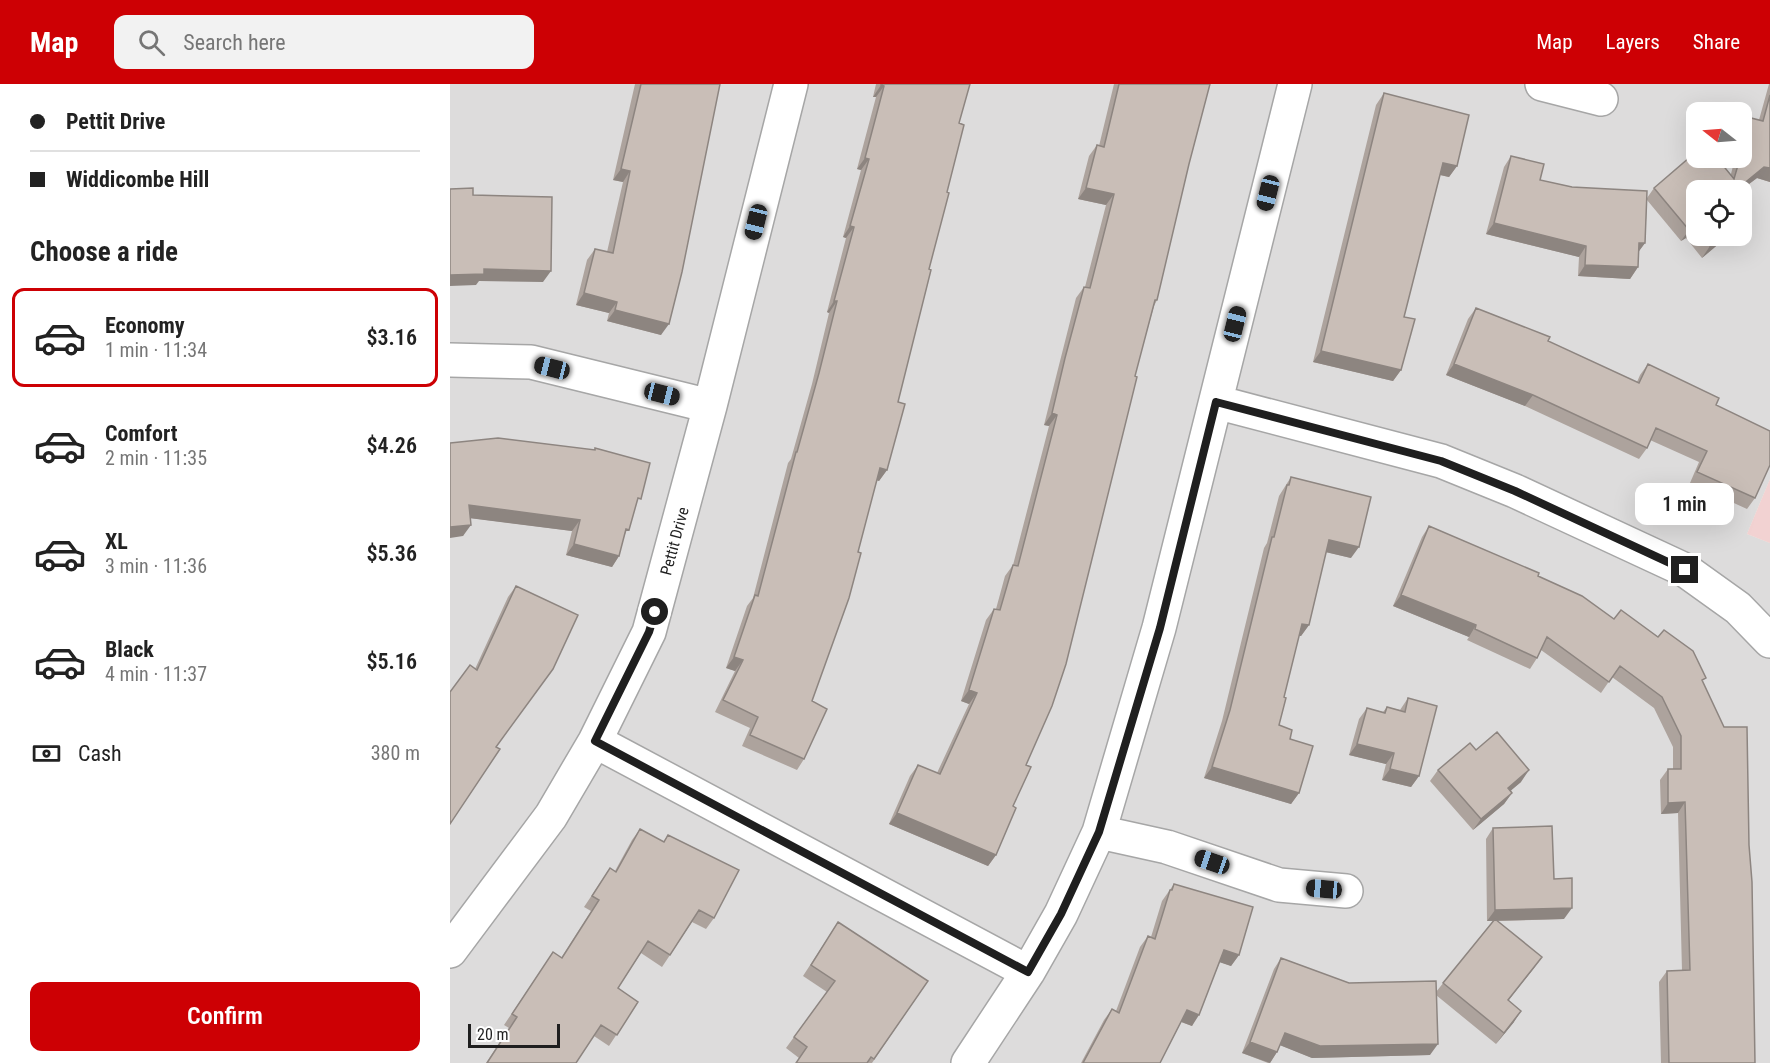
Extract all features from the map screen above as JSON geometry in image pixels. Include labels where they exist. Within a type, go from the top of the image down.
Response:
[{"type":"street","name":"Pettit Drive","points":[[450,951],[552,816],[595,741],[649,632],[710,406],[791,84]]},
{"type":"street","points":[[968,1063],[1028,972],[1061,914],[1099,832],[1160,628],[1295,84]]},
{"type":"street","points":[[1542,84],[1601,99]]},
{"type":"street","points":[[450,360],[531,362],[710,406]]},
{"type":"street","points":[[1216,402],[1441,461],[1515,491],[1685,570],[1738,608],[1770,641]]},
{"type":"street","points":[[595,741],[1028,972]]},
{"type":"street","points":[[1099,832],[1167,847],[1279,885],[1346,891]]},
{"type":"shaded area","points":[[450,84],[1770,84],[1770,479],[1747,534],[1770,543],[1770,1063],[450,1063]]},
{"type":"shaded area","points":[[1770,479],[1770,543],[1747,534]]},
{"type":"building","points":[[641,84],[720,84],[682,272],[669,324],[615,310],[617,302],[584,293],[595,249],[613,253],[630,171],[621,169]]},
{"type":"building","points":[[881,84],[970,84],[959,123],[964,125],[947,192],[949,193],[898,402],[905,404],[887,470],[880,468],[858,552],[861,553],[849,598],[812,701],[827,709],[804,759],[750,735],[758,717],[723,700],[743,660],[734,657],[755,595],[758,596],[819,373],[837,301],[834,301],[854,227],[850,226],[869,159],[865,158],[884,86]]},
{"type":"building","points":[[1119,84],[1210,84],[1157,300],[1155,300],[1135,376],[1137,377],[1066,664],[1052,706],[1026,765],[1031,767],[1013,806],[1016,808],[996,855],[897,813],[918,765],[940,774],[977,693],[969,690],[994,609],[1000,610],[1013,565],[1018,566],[1057,415],[1052,413],[1065,358],[1084,287],[1090,288],[1114,194],[1086,188],[1097,145],[1104,147]]},
{"type":"building","points":[[1384,93],[1469,115],[1457,166],[1443,163],[1404,317],[1415,319],[1401,370],[1321,351]]},
{"type":"building","points":[[1770,95],[1770,168],[1764,167],[1748,180],[1686,180],[1686,226],[1654,188],[1686,161],[1686,168],[1725,168],[1734,179],[1737,168],[1752,168],[1752,118],[1763,121]]},
{"type":"building","points":[[1511,156],[1544,164],[1540,180],[1572,187],[1647,191],[1645,243],[1639,243],[1638,267],[1585,265],[1586,246],[1494,223]]},
{"type":"building","points":[[473,188],[473,195],[552,197],[551,271],[484,269],[484,274],[450,275],[450,189]]},
{"type":"building","points":[[1476,308],[1550,337],[1548,341],[1639,383],[1648,364],[1719,398],[1716,405],[1770,431],[1770,465],[1755,498],[1697,472],[1707,451],[1656,428],[1647,448],[1533,395],[1454,364]]},
{"type":"building","points":[[498,438],[595,450],[595,448],[650,463],[641,499],[638,498],[629,530],[626,529],[619,556],[574,544],[580,520],[469,505],[471,525],[450,527],[450,443]]},
{"type":"building","points":[[1291,477],[1371,497],[1359,547],[1329,540],[1309,625],[1302,624],[1284,697],[1286,698],[1279,725],[1292,730],[1290,739],[1313,746],[1299,793],[1212,767],[1230,710],[1272,537],[1274,537]]},
{"type":"building","points":[[1429,526],[1539,573],[1538,576],[1582,596],[1614,619],[1621,610],[1658,637],[1664,630],[1693,651],[1706,678],[1702,680],[1724,727],[1747,727],[1755,1063],[1669,1063],[1667,971],[1690,970],[1685,802],[1668,803],[1668,769],[1681,769],[1681,736],[1662,697],[1620,666],[1609,682],[1547,637],[1537,658],[1475,629],[1476,625],[1401,595]]},
{"type":"building","points":[[516,586],[578,615],[553,669],[496,747],[500,749],[450,824],[450,692],[470,665],[477,670]]},
{"type":"building","points":[[1408,698],[1437,706],[1419,776],[1390,769],[1394,753],[1357,744],[1367,708],[1385,713],[1387,707],[1405,712]]},
{"type":"building","points":[[1497,732],[1529,770],[1508,788],[1512,793],[1481,819],[1438,770],[1470,743],[1476,750]]},
{"type":"building","points":[[1552,826],[1554,879],[1572,878],[1572,908],[1495,910],[1493,828]]},
{"type":"building","points":[[640,829],[664,842],[668,835],[739,870],[714,918],[699,910],[670,955],[648,941],[618,988],[638,1002],[617,1035],[601,1025],[576,1063],[487,1063],[517,1017],[512,1014],[553,952],[562,958],[599,900],[592,896],[610,868],[616,872]]},
{"type":"building","points":[[1174,884],[1253,907],[1239,955],[1224,950],[1199,1015],[1187,1010],[1160,1063],[1083,1063],[1112,1009],[1119,1013],[1148,936],[1155,939],[1170,890]]},
{"type":"building","points":[[1495,919],[1542,957],[1508,1000],[1521,1011],[1504,1033],[1443,983]]},
{"type":"building","points":[[838,922],[928,981],[874,1059],[871,1057],[867,1063],[796,1063],[807,1047],[794,1037],[835,981],[811,965]]},
{"type":"building","points":[[1281,958],[1349,983],[1436,981],[1438,1044],[1320,1046],[1285,1033],[1277,1052],[1250,1042]]},
{"type":"route","points":[[655,612],[649,632],[595,741],[1028,972],[1061,914],[1099,832],[1160,628],[1216,402],[1441,461],[1515,491],[1685,570]]}]
